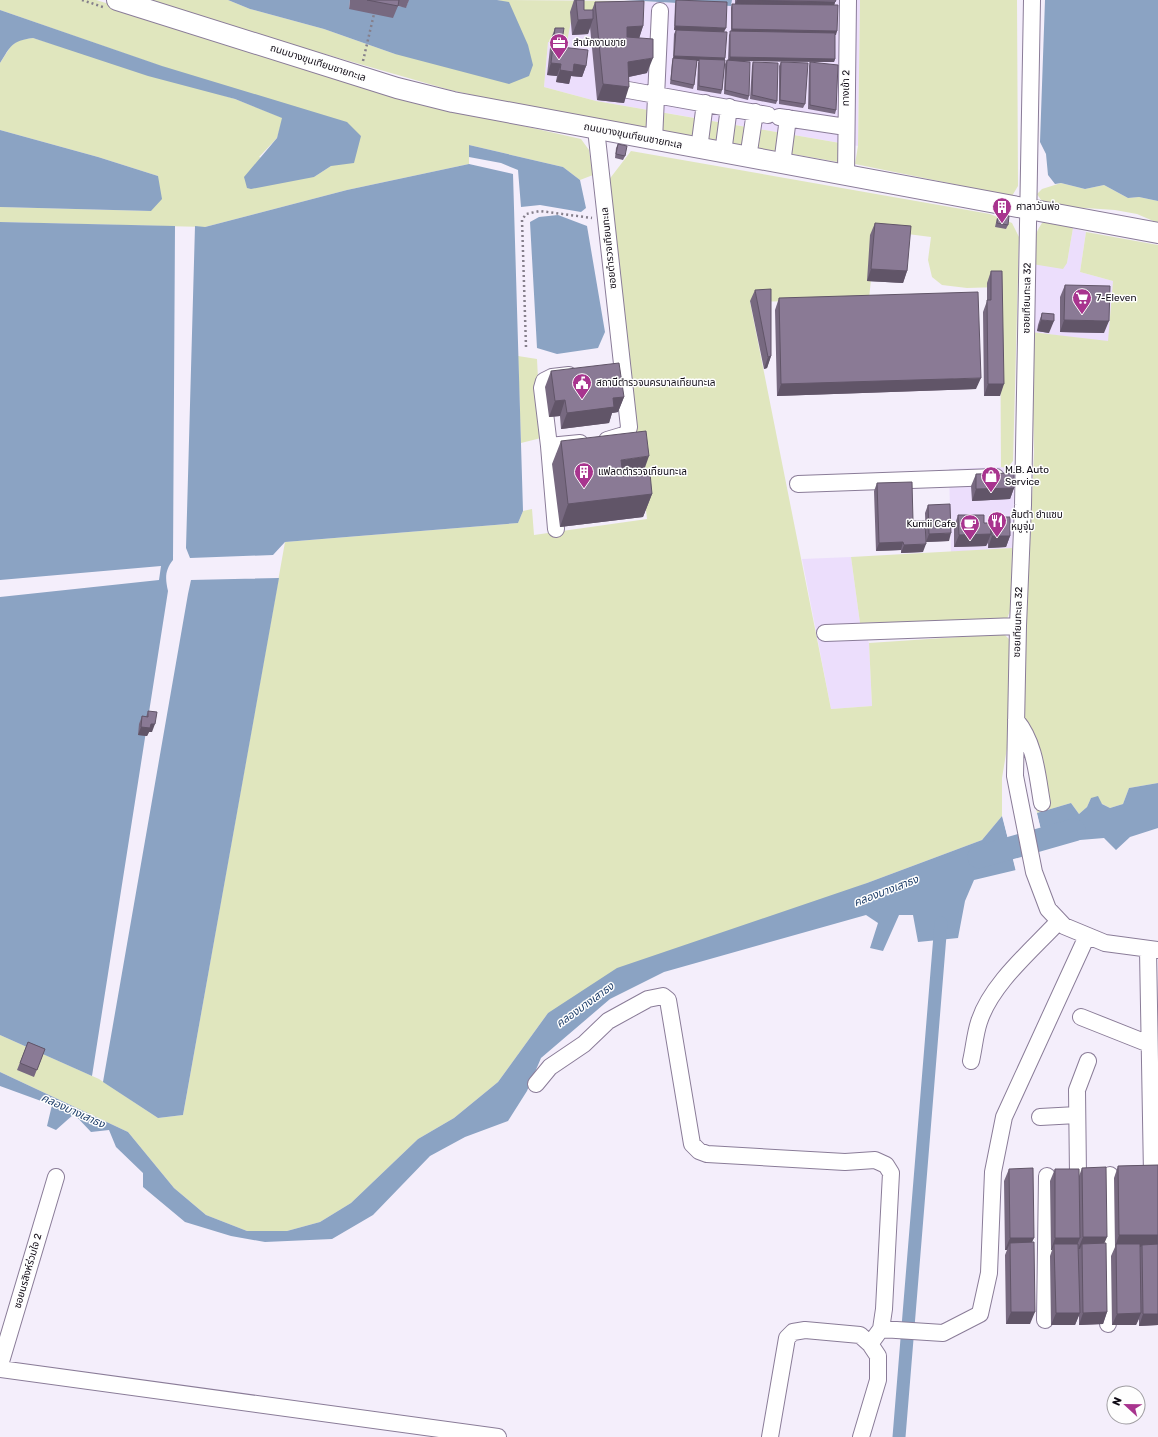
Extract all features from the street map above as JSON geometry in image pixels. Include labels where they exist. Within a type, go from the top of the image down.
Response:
[{"type":"main road","name":"ถนนบางขุนเทียนชายทะเล","points":[[117,0],[396,88],[453,102],[1158,233]]},
{"type":"street","name":"ทางเข้า 2","points":[[846,176],[848,0]]},
{"type":"street","name":"ซอยเทียนทะเล 32","points":[[1032,0],[1023,476],[1015,776],[1034,872],[1048,909],[1064,926],[1105,944],[1153,950]]},
{"type":"street","points":[[654,140],[660,11]]},
{"type":"street","points":[[628,90],[773,116],[846,127]]},
{"type":"street","points":[[699,148],[705,103]]},
{"type":"street","points":[[722,153],[729,107]]},
{"type":"street","points":[[748,158],[773,116]]},
{"type":"street","points":[[773,116],[782,164]]},
{"type":"street","name":"ซอยตำรวจเทียนทะเล","points":[[549,446],[610,439],[627,434],[629,427],[614,369],[606,219],[596,129]]},
{"type":"street","points":[[556,529],[549,446],[542,388],[544,381],[552,377],[583,373]]},
{"type":"street","points":[[798,484],[1023,476]]},
{"type":"street","points":[[825,632],[1018,626]]},
{"type":"street","points":[[1016,720],[1024,730],[1029,743],[1042,803]]},
{"type":"street","points":[[971,1061],[979,1021],[989,1001],[1010,972],[1059,921]]},
{"type":"street","points":[[881,1329],[943,1333],[980,1314],[989,1273],[994,1172],[1004,1118],[1087,936]]},
{"type":"street","points":[[1108,1324],[1108,1253],[1136,1175],[1149,1044],[1153,950]]},
{"type":"street","points":[[536,1084],[550,1067],[584,1044],[608,1021],[648,999],[663,996],[668,1000],[673,1022],[692,1144],[699,1151],[707,1154],[845,1162],[875,1160],[886,1165],[891,1173],[884,1309],[881,1329],[870,1344]]},
{"type":"street","points":[[1081,1017],[1149,1044]]},
{"type":"street","points":[[1078,1176],[1077,1090],[1088,1060]]},
{"type":"street","points":[[1040,1117],[1077,1115]]},
{"type":"street","points":[[1045,1320],[1054,1253],[1040,1176],[1136,1175]]},
{"type":"street","name":"ซอยนรสิงห์ร่วมใจ 2","points":[[0,1365],[56,1177]]},
{"type":"street","points":[[770,1437],[787,1338],[793,1332],[805,1330],[860,1335],[870,1344],[878,1356],[878,1380],[861,1437]]},
{"type":"street","points":[[0,1369],[498,1437]]},
{"type":"path","points":[[367,44],[374,14]]},
{"type":"path","points":[[526,347],[522,220],[526,214],[540,211],[606,219]]},
{"type":"shaded area","points":[[732,0],[860,0],[858,146],[596,101],[544,87],[548,42],[573,10],[629,15],[629,1],[731,6]]},
{"type":"shaded area","points":[[1073,228],[1086,232],[1080,272],[1113,281],[1109,342],[1031,332],[1032,264],[1067,263]]},
{"type":"shaded area","points":[[1001,467],[1015,468],[1012,548],[951,552],[949,469]]},
{"type":"shaded area","points":[[851,557],[860,623],[869,643],[872,706],[831,709],[802,559]]},
{"type":"green space","points":[[0,0],[96,0],[470,114],[581,139],[589,150],[593,175],[580,180],[563,167],[469,145],[469,164],[347,190],[205,227],[0,222],[0,207],[151,211],[158,176],[98,157],[0,130],[0,63],[11,46],[19,40],[33,38],[235,99],[283,118],[277,138],[259,157],[314,177],[331,166],[361,136],[0,10]]},
{"type":"green space","points":[[149,0],[228,0],[250,9],[324,29],[395,54],[514,18],[509,3],[497,0],[629,1],[628,15],[573,11],[567,42],[548,42],[544,87],[596,101],[840,143],[838,162],[546,111],[450,90],[290,44]]},
{"type":"green space","points":[[860,0],[1017,0],[1018,186],[1012,196],[855,164],[858,146]]},
{"type":"green space","points":[[631,151],[990,214],[1012,223],[1019,237],[1013,461],[1007,468],[1001,467],[1000,287],[967,288],[942,285],[932,277],[928,260],[931,237],[876,230],[869,299],[750,302],[831,709],[872,706],[869,643],[1004,634],[1009,639],[1009,736],[1002,778],[1002,816],[982,840],[867,883],[548,1013],[498,1082],[454,1118],[418,1139],[351,1203],[320,1222],[287,1231],[247,1231],[206,1215],[174,1188],[128,1132],[0,1072],[0,1035],[99,1079],[158,1118],[183,1115],[285,542],[518,523],[523,511],[532,509],[534,535],[647,519],[608,181]]},
{"type":"green space","points":[[1061,183],[1085,189],[1104,185],[1128,198],[1139,197],[1158,201],[1158,223],[1137,214],[1115,210],[1055,206],[1041,200],[1037,194],[1042,189]]},
{"type":"green space","points":[[1045,220],[1070,223],[1073,228],[1067,263],[1063,269],[1032,264],[1033,246],[1036,235],[1041,224]]},
{"type":"green space","points":[[1086,232],[1158,245],[1158,783],[1129,788],[1123,804],[1110,808],[1091,798],[1087,807],[1079,814],[1071,803],[1037,813],[1027,763],[1023,705],[1034,452],[1031,332],[1108,341],[1113,281],[1080,272]]},
{"type":"green space","points":[[518,356],[537,359],[541,438],[521,443]]},
{"type":"green space","points":[[1012,548],[1011,608],[1007,619],[860,623],[851,557]]},
{"type":"water","points":[[228,0],[350,0],[349,9],[397,6],[406,7],[408,2],[400,0],[497,0],[509,2],[528,45],[533,65],[529,76],[509,84],[395,54],[324,29],[250,9]]},
{"type":"water","points":[[624,0],[732,0],[731,6]]},
{"type":"water","points":[[1045,0],[1158,0],[1158,201],[1139,197],[1128,198],[1104,185],[1085,189],[1061,183],[1055,184],[1048,175],[1046,154],[1040,142]]},
{"type":"water","points":[[0,10],[162,66],[347,122],[361,136],[354,163],[331,166],[314,177],[251,189],[247,188],[244,177],[277,138],[282,118],[235,99],[148,76],[33,38],[20,41],[12,45],[0,63]]},
{"type":"water","points":[[0,130],[98,157],[158,176],[162,199],[151,211],[0,207]]},
{"type":"water","points":[[469,145],[563,167],[580,180],[586,208],[581,212],[540,205],[521,207],[518,170],[501,163],[469,157]]},
{"type":"water","points":[[469,164],[513,174],[523,511],[518,523],[285,542],[273,555],[190,558],[186,548],[195,226],[205,227],[347,190]]},
{"type":"water","points":[[558,215],[587,226],[605,332],[598,348],[557,354],[537,348],[530,222],[539,217]]},
{"type":"water","points":[[0,222],[175,226],[173,560],[168,567],[166,574],[168,591],[92,1076],[0,1035],[0,597],[159,580],[161,566],[0,580]]},
{"type":"water","points":[[279,578],[183,1115],[158,1118],[103,1082],[191,580]]},
{"type":"water","points":[[1158,783],[1158,828],[1130,837],[1116,850],[1104,838],[1044,843],[1037,813],[1071,803],[1079,814],[1087,807],[1091,798],[1098,796],[1102,804],[1110,808],[1123,804],[1129,788]]},
{"type":"water","points":[[1002,816],[1016,870],[974,880],[965,901],[958,938],[918,942],[913,915],[899,915],[883,951],[870,948],[878,923],[866,915],[664,972],[610,999],[541,1058],[527,1091],[508,1121],[465,1137],[430,1156],[373,1215],[332,1239],[265,1242],[231,1236],[185,1222],[143,1187],[143,1173],[116,1147],[109,1130],[91,1132],[74,1114],[56,1130],[47,1126],[52,1105],[0,1086],[0,1072],[128,1132],[174,1188],[206,1215],[247,1231],[287,1231],[320,1222],[351,1203],[418,1139],[454,1118],[498,1082],[548,1013],[617,968],[867,883],[982,840]]},
{"type":"pier","points":[[1036,811],[1045,845],[1042,843],[1035,814]]},
{"type":"pier","points":[[1002,814],[1004,816],[1018,869],[1016,872]]},
{"type":"building","points":[[367,0],[399,0],[398,6]]},
{"type":"building","points":[[576,0],[584,0],[584,10],[593,10],[593,19],[578,20]]},
{"type":"building","points":[[676,0],[727,2],[726,28],[675,26]]},
{"type":"building","points":[[737,0],[836,0],[835,2]]},
{"type":"building","points":[[644,1],[643,26],[627,27],[627,37],[653,39],[653,58],[628,62],[629,87],[603,84],[595,2]]},
{"type":"building","points":[[732,4],[838,5],[837,31],[732,29]]},
{"type":"building","points":[[555,28],[564,28],[561,47],[588,50],[586,66],[574,64],[573,72],[560,70],[561,64],[551,63]]},
{"type":"building","points":[[676,30],[727,32],[725,58],[674,56]]},
{"type":"building","points":[[730,31],[835,33],[835,59],[730,57]]},
{"type":"building","points":[[673,58],[697,60],[694,85],[671,80]]},
{"type":"building","points":[[699,59],[725,60],[722,90],[699,86]]},
{"type":"building","points":[[727,60],[750,62],[749,96],[725,90]]},
{"type":"building","points":[[753,62],[778,63],[777,101],[752,95]]},
{"type":"building","points":[[781,62],[808,63],[805,104],[780,100]]},
{"type":"building","points":[[810,62],[838,65],[836,110],[810,105]]},
{"type":"building","points":[[618,144],[627,146],[625,156],[616,154]]},
{"type":"building","points":[[998,214],[1009,216],[1008,225],[997,223]]},
{"type":"building","points":[[875,223],[911,226],[907,271],[871,269]]},
{"type":"building","points":[[991,271],[1002,271],[1004,384],[988,384],[987,300],[991,300]]},
{"type":"building","points":[[1065,285],[1110,286],[1109,321],[1064,320]]},
{"type":"building","points":[[771,289],[771,356],[768,357],[755,290]]},
{"type":"building","points":[[978,292],[981,378],[781,384],[779,298]]},
{"type":"building","points":[[1042,313],[1054,314],[1054,321],[1041,320]]},
{"type":"building","points":[[619,363],[624,397],[613,398],[614,407],[567,413],[565,400],[555,401],[551,371]]},
{"type":"building","points":[[646,431],[649,456],[621,460],[623,476],[650,473],[652,494],[568,504],[561,441]]},
{"type":"building","points":[[1014,473],[1014,488],[976,489],[976,474]]},
{"type":"building","points":[[912,482],[913,521],[925,521],[926,544],[904,545],[903,542],[879,543],[877,483]]},
{"type":"building","points":[[950,504],[951,533],[929,534],[928,505]]},
{"type":"building","points":[[958,515],[984,515],[984,523],[990,523],[991,534],[959,535]]},
{"type":"building","points":[[992,517],[1010,517],[1010,536],[992,536]]},
{"type":"building","points":[[148,711],[157,712],[155,724],[151,724],[150,728],[141,727],[142,716],[148,717]]},
{"type":"building","points":[[28,1042],[45,1049],[37,1070],[20,1063]]},
{"type":"building","points":[[1158,1165],[1158,1235],[1119,1235],[1118,1166]]},
{"type":"building","points":[[1106,1167],[1107,1237],[1083,1237],[1082,1168]]},
{"type":"building","points":[[1033,1168],[1034,1238],[1010,1238],[1009,1169]]},
{"type":"building","points":[[1055,1169],[1079,1169],[1080,1238],[1055,1238]]},
{"type":"building","points":[[1034,1242],[1035,1312],[1011,1312],[1010,1243]]},
{"type":"building","points":[[1106,1243],[1107,1312],[1083,1313],[1082,1244]]},
{"type":"building","points":[[1054,1244],[1078,1244],[1080,1313],[1056,1313]]},
{"type":"building","points":[[1116,1244],[1140,1244],[1141,1313],[1117,1314]]},
{"type":"building","points":[[1158,1244],[1158,1314],[1143,1314],[1142,1245]]},
{"type":"waterway","name":"คลองบางเสาธง","points":[[979,857],[1074,830]]},
{"type":"waterway","points":[[899,1437],[941,923]]},
{"type":"place","name":"สำนักงานขาย","points":[[559,60]]},
{"type":"place","name":"ศาลาวันพ่อ","points":[[1002,224]]},
{"type":"place","name":"7-Eleven","points":[[1082,315]]},
{"type":"place","name":"สถานีตำรวจนครบาลเทียนทะเล","points":[[582,400]]},
{"type":"place","name":"แฟลตตำรวจเทียนทะเล","points":[[584,489]]},
{"type":"place","name":"M.B. Auto Service","points":[[991,493]]},
{"type":"place","name":"ส้มตำ ยำแซบ หมูจุ่ม","points":[[997,538]]},
{"type":"place","name":"Kumii Cafe","points":[[970,541]]}]
